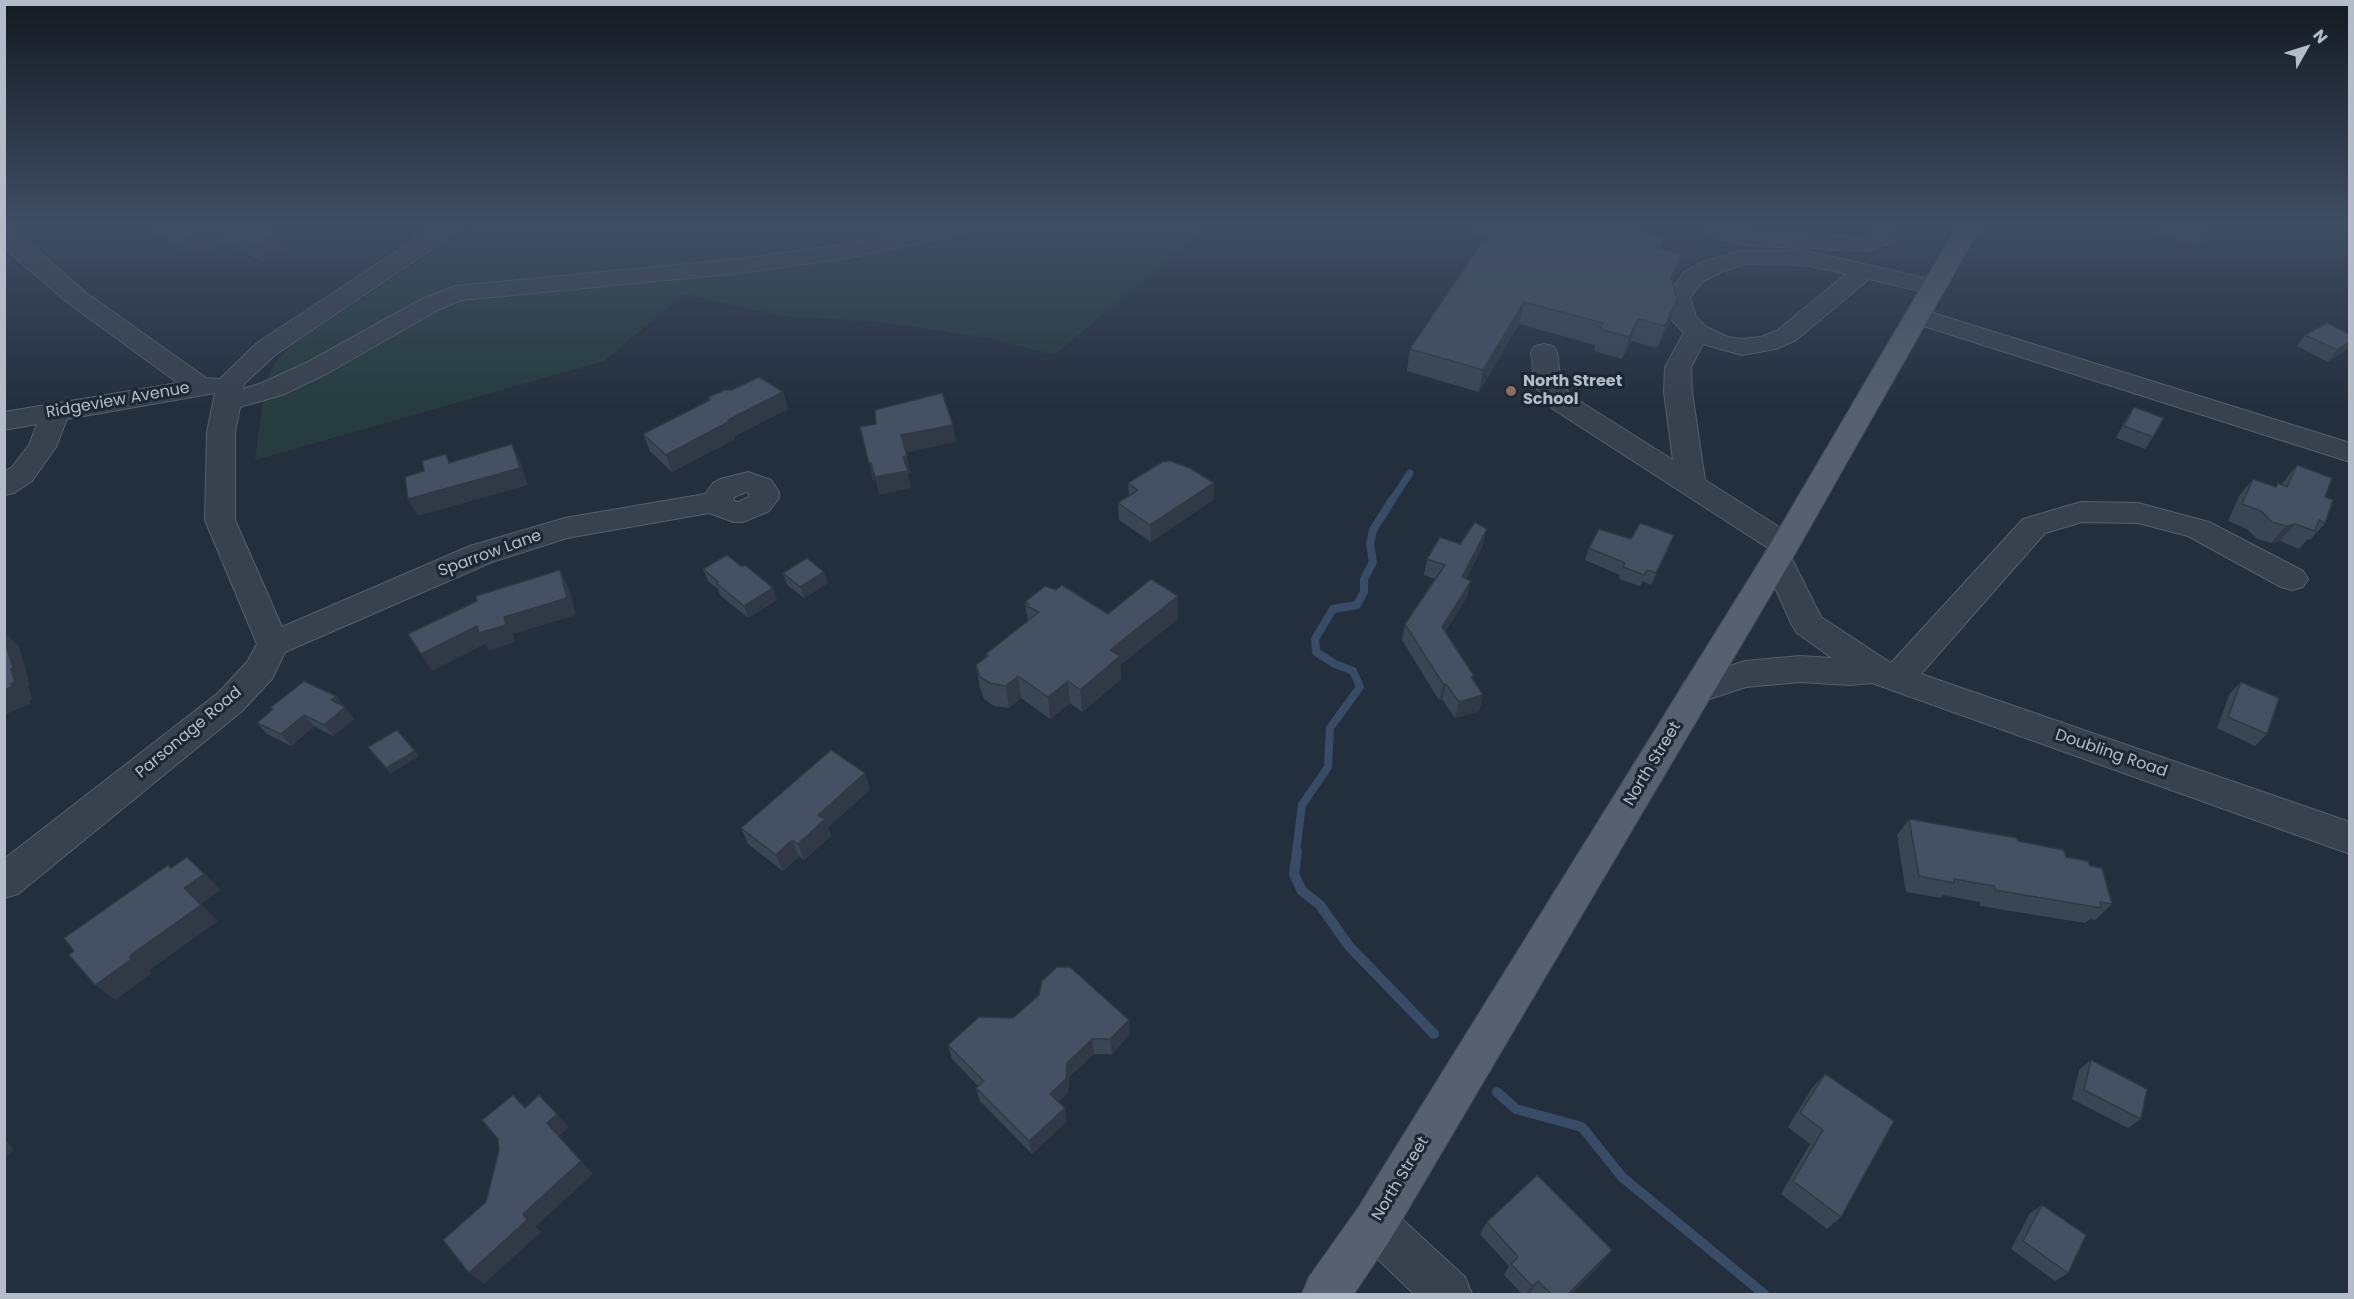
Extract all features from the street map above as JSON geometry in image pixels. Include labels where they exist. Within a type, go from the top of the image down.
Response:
[{"type":"main road","name":"North Street","points":[[1326,1294],[1374,1224],[1781,552],[1934,287]]},
{"type":"street","points":[[64,287],[76,297],[220,390]]},
{"type":"street","points":[[273,644],[220,520],[220,390],[266,349],[360,287]]},
{"type":"street","name":"Ridgeview Avenue","points":[[4,421],[56,411],[220,390],[272,389],[308,372],[431,304],[456,293],[523,287]]},
{"type":"street","points":[[1686,287],[1678,298],[1684,319],[1697,332],[1721,343],[1742,347],[1767,344],[1787,335],[1845,287]]},
{"type":"street","points":[[1895,287],[1925,302],[2349,453]]},
{"type":"street","points":[[1691,486],[1678,392],[1678,367],[1697,332]]},
{"type":"street","points":[[1544,352],[1548,386],[1563,404],[1691,486],[1781,552]]},
{"type":"street","points":[[4,486],[22,474],[42,447],[56,411]]},
{"type":"street","name":"Sparrow Lane","points":[[273,644],[481,554],[565,528],[718,502]]},
{"type":"street","points":[[1885,674],[2034,526],[2081,512],[2138,513],[2198,529],[2292,579]]},
{"type":"street","name":"Doubling Road","points":[[1781,552],[1808,625],[1885,674],[2349,838]]},
{"type":"street","name":"Parsonage Road","points":[[4,882],[230,702],[260,670],[273,644]]},
{"type":"street","name":"Doubling Road","points":[[1697,690],[1745,674],[1800,669],[1885,674]]},
{"type":"street","points":[[1374,1224],[1448,1294]]},
{"type":"green space","points":[[381,287],[1136,287],[1054,355],[994,339],[882,322],[781,316],[684,294],[604,361],[255,460],[265,386],[273,365],[294,343]]},
{"type":"building","points":[[1452,287],[1674,287],[1677,299],[1665,326],[1638,319],[1629,337],[1600,329],[1603,323],[1524,302],[1483,370],[1410,349]]},
{"type":"building","points":[[2327,323],[2349,334],[2349,342],[2337,350],[2305,335]]},
{"type":"building","points":[[759,377],[783,392],[666,455],[643,434],[710,400],[708,397],[725,390],[732,390]]},
{"type":"building","points":[[942,393],[953,425],[901,435],[907,456],[903,457],[908,471],[875,477],[871,463],[869,464],[860,427],[876,424],[875,410]]},
{"type":"building","points":[[2134,407],[2164,418],[2153,437],[2124,426]]},
{"type":"building","points":[[512,444],[520,468],[408,499],[405,477],[424,471],[422,461],[446,454],[449,463]]},
{"type":"building","points":[[1170,461],[1190,468],[1214,483],[1150,525],[1118,503],[1138,490],[1128,483],[1162,462]]},
{"type":"building","points":[[2297,465],[2332,478],[2325,497],[2333,500],[2325,523],[2319,520],[2315,531],[2295,524],[2286,526],[2272,522],[2261,511],[2242,504],[2253,479],[2276,487],[2278,483],[2287,487]]},
{"type":"building","points":[[1475,522],[1487,529],[1462,577],[1471,581],[1442,627],[1474,676],[1471,677],[1483,695],[1459,702],[1446,684],[1443,684],[1405,624],[1445,565],[1427,559],[1440,537],[1460,544]]},
{"type":"building","points":[[1640,523],[1674,535],[1656,573],[1647,570],[1644,575],[1623,567],[1625,563],[1589,548],[1599,529],[1631,539]]},
{"type":"building","points":[[727,555],[742,567],[745,565],[773,588],[744,606],[703,569]]},
{"type":"building","points":[[807,558],[824,572],[800,587],[783,573]]},
{"type":"building","points":[[560,570],[567,598],[504,617],[506,625],[479,633],[477,626],[421,654],[408,634],[477,601],[476,596]]},
{"type":"building","points":[[1151,579],[1178,596],[1110,650],[1120,656],[1080,690],[1068,681],[1048,697],[1018,676],[1006,686],[990,683],[980,677],[976,665],[988,656],[986,654],[1039,612],[1027,606],[1029,604],[1025,602],[1045,586],[1056,590],[1062,585],[1108,614]]},
{"type":"building","points":[[4,639],[15,682],[11,684],[12,687],[4,690]]},
{"type":"building","points":[[304,681],[336,696],[331,700],[345,707],[324,725],[304,715],[281,734],[257,723],[273,709],[270,708]]},
{"type":"building","points":[[2241,682],[2279,698],[2267,734],[2228,717]]},
{"type":"building","points":[[397,730],[415,751],[386,768],[368,747]]},
{"type":"building","points":[[831,750],[865,773],[818,815],[825,819],[798,844],[792,840],[776,855],[741,828]]},
{"type":"building","points":[[1909,819],[2017,838],[2018,841],[2064,850],[2066,857],[2088,861],[2090,866],[2102,868],[2112,904],[2100,902],[2101,908],[1995,890],[1994,886],[1954,879],[1954,883],[1919,876]]},
{"type":"building","points":[[187,857],[204,874],[184,888],[201,905],[132,954],[130,957],[132,959],[95,985],[69,955],[74,951],[64,938],[168,865],[171,868]]},
{"type":"building","points":[[1057,967],[1070,967],[1129,1020],[1110,1039],[1092,1039],[1067,1063],[1066,1079],[1050,1094],[1065,1108],[1029,1141],[976,1088],[984,1081],[948,1045],[979,1017],[1013,1018],[1039,995],[1042,981]]},
{"type":"building","points":[[2091,1060],[2147,1089],[2141,1119],[2084,1090]]},
{"type":"building","points":[[1825,1074],[1894,1121],[1841,1217],[1793,1181],[1823,1130],[1800,1113]]},
{"type":"building","points":[[513,1095],[525,1108],[539,1095],[557,1114],[547,1123],[581,1161],[523,1214],[527,1220],[469,1273],[443,1240],[486,1202],[499,1150],[498,1139],[482,1120]]},
{"type":"building","points":[[1537,1175],[1612,1250],[1568,1294],[1551,1294],[1538,1281],[1532,1286],[1511,1264],[1518,1257],[1487,1222]]},
{"type":"building","points":[[2042,1205],[2086,1235],[2068,1273],[2023,1241]]},
{"type":"waterway","points":[[1391,502],[1410,473]]},
{"type":"waterway","points":[[1296,852],[1302,805],[1328,767],[1330,728],[1360,687],[1353,671],[1335,664],[1316,652],[1315,639],[1333,609],[1357,605],[1364,592],[1364,579],[1373,562],[1370,544],[1373,530],[1392,500]]},
{"type":"waterway","points":[[1297,851],[1294,874],[1302,891],[1320,905],[1349,946],[1434,1034]]},
{"type":"waterway","points":[[1497,1092],[1516,1109],[1582,1127],[1622,1177],[1764,1294]]},
{"type":"place","name":"North Street School","points":[[1511,391]]}]
